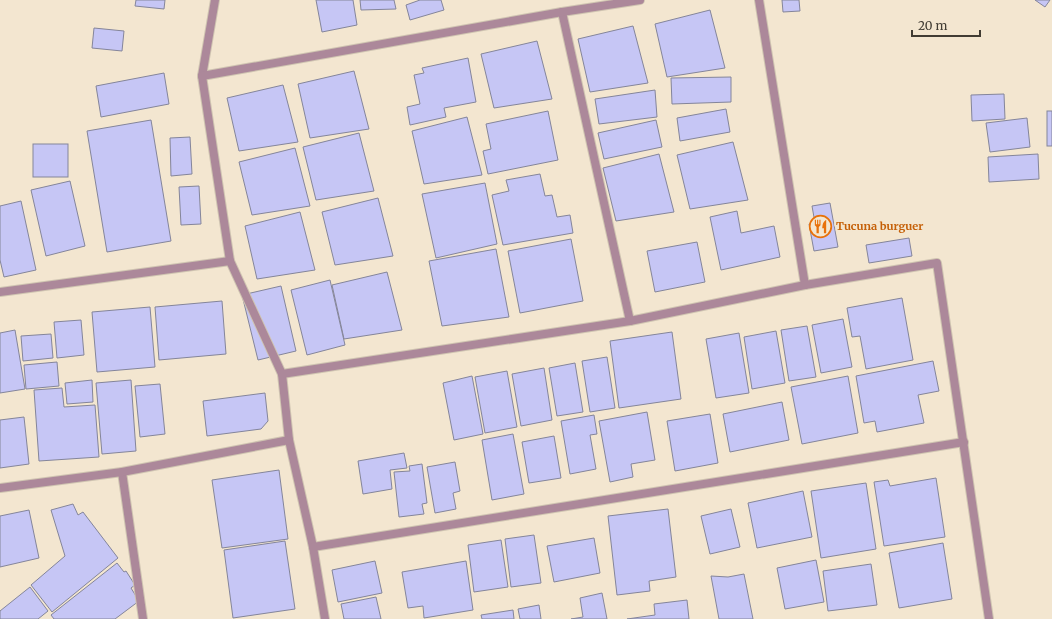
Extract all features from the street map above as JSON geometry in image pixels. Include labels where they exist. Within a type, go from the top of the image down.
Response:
[{"type":"street","points":[[215,0],[202,76],[230,261],[282,374],[289,440],[313,547],[325,619]]},
{"type":"street","points":[[202,76],[562,12],[640,0]]},
{"type":"street","points":[[759,0],[805,285]]},
{"type":"street","points":[[562,12],[630,321]]},
{"type":"street","points":[[0,292],[230,261]]},
{"type":"street","points":[[282,374],[630,321],[805,285],[937,263],[989,619]]},
{"type":"street","points":[[0,488],[122,472],[289,440]]},
{"type":"street","points":[[313,547],[964,442]]},
{"type":"street","points":[[122,472],[143,619]]},
{"type":"building","points":[[136,0],[165,0],[164,9],[135,6]]},
{"type":"building","points":[[316,0],[353,0],[357,25],[322,32]]},
{"type":"building","points":[[360,0],[394,0],[396,9],[361,10]]},
{"type":"building","points":[[420,0],[441,0],[444,10],[410,20],[406,5]]},
{"type":"building","points":[[782,0],[799,0],[800,11],[783,12]]},
{"type":"building","points":[[1035,0],[1050,0],[1045,7]]},
{"type":"building","points":[[710,10],[725,68],[667,77],[655,24]]},
{"type":"building","points":[[633,26],[648,83],[590,92],[578,39]]},
{"type":"building","points":[[94,28],[124,31],[122,51],[92,48]]},
{"type":"building","points":[[537,41],[552,99],[494,108],[481,54]]},
{"type":"building","points":[[468,58],[476,102],[444,108],[446,117],[410,125],[407,107],[420,104],[414,75],[424,73],[422,68]]},
{"type":"building","points":[[354,71],[369,129],[310,138],[298,84]]},
{"type":"building","points":[[164,73],[169,104],[101,117],[96,86]]},
{"type":"building","points":[[731,77],[731,102],[672,104],[671,78]]},
{"type":"building","points":[[283,85],[298,142],[239,151],[227,98]]},
{"type":"building","points":[[655,90],[657,117],[599,124],[595,99]]},
{"type":"building","points":[[1004,94],[1005,119],[972,121],[971,95]]},
{"type":"building","points":[[726,109],[730,132],[680,141],[677,118]]},
{"type":"building","points":[[548,111],[558,160],[488,174],[483,151],[491,149],[486,124]]},
{"type":"building","points":[[1047,111],[1052,111],[1052,146],[1047,146]]},
{"type":"building","points":[[467,117],[482,175],[424,184],[412,131]]},
{"type":"building","points":[[1027,118],[1030,147],[990,152],[986,123]]},
{"type":"building","points":[[151,120],[171,241],[107,252],[87,131]]},
{"type":"building","points":[[656,120],[662,147],[604,159],[598,133]]},
{"type":"building","points":[[359,133],[374,191],[316,200],[303,147]]},
{"type":"building","points":[[190,137],[192,174],[171,176],[170,138]]},
{"type":"building","points":[[733,142],[748,200],[690,209],[677,155]]},
{"type":"building","points":[[33,144],[68,144],[68,177],[33,177]]},
{"type":"building","points":[[295,148],[310,206],[252,215],[239,162]]},
{"type":"building","points":[[659,154],[674,212],[616,221],[603,168]]},
{"type":"building","points":[[1038,154],[1039,179],[989,182],[988,157]]},
{"type":"building","points":[[540,174],[545,196],[552,195],[557,217],[570,215],[573,233],[503,245],[492,195],[509,191],[506,180]]},
{"type":"building","points":[[70,181],[85,246],[46,256],[31,190]]},
{"type":"building","points":[[485,183],[497,244],[436,258],[422,194]]},
{"type":"building","points":[[199,186],[201,224],[181,225],[179,187]]},
{"type":"building","points":[[378,198],[393,256],[335,265],[322,212]]},
{"type":"building","points":[[21,201],[36,270],[4,277],[0,260],[0,206]]},
{"type":"building","points":[[830,203],[838,247],[814,251],[809,224],[815,223],[812,206]]},
{"type":"building","points":[[737,211],[741,233],[774,226],[780,257],[721,270],[710,217]]},
{"type":"building","points":[[300,212],[315,270],[257,279],[245,226]]},
{"type":"building","points":[[909,238],[912,256],[869,263],[866,245]]},
{"type":"building","points":[[571,239],[583,301],[520,313],[508,251]]},
{"type":"building","points":[[697,242],[705,282],[655,292],[647,251]]},
{"type":"building","points":[[496,249],[509,317],[442,326],[429,261]]},
{"type":"building","points":[[387,272],[402,330],[344,339],[332,285]]},
{"type":"building","points":[[330,280],[345,345],[307,355],[291,290]]},
{"type":"building","points":[[281,286],[296,351],[258,360],[242,295]]},
{"type":"building","points":[[902,298],[913,360],[866,369],[860,336],[852,337],[847,308]]},
{"type":"building","points":[[222,301],[226,354],[159,360],[155,307]]},
{"type":"building","points":[[150,307],[155,367],[97,372],[92,312]]},
{"type":"building","points":[[843,319],[852,367],[821,373],[812,325]]},
{"type":"building","points":[[81,320],[84,355],[57,358],[54,322]]},
{"type":"building","points":[[807,326],[816,377],[789,381],[781,330]]},
{"type":"building","points":[[15,330],[25,389],[0,393],[0,333]]},
{"type":"building","points":[[776,331],[785,383],[752,389],[744,337]]},
{"type":"building","points":[[672,332],[681,399],[619,408],[610,341]]},
{"type":"building","points":[[739,333],[749,393],[716,398],[706,339]]},
{"type":"building","points":[[51,334],[53,358],[23,361],[21,336]]},
{"type":"building","points":[[607,357],[615,408],[590,412],[582,361]]},
{"type":"building","points":[[933,361],[939,391],[918,395],[924,423],[877,432],[875,421],[864,423],[856,376]]},
{"type":"building","points":[[57,362],[59,386],[26,389],[24,365]]},
{"type":"building","points":[[575,363],[583,412],[557,416],[549,368]]},
{"type":"building","points":[[544,368],[552,420],[521,426],[512,374]]},
{"type":"building","points":[[507,371],[517,427],[485,433],[475,377]]},
{"type":"building","points":[[472,376],[483,434],[454,440],[443,383]]},
{"type":"building","points":[[848,376],[858,433],[802,444],[791,387]]},
{"type":"building","points":[[92,380],[93,402],[67,404],[65,383]]},
{"type":"building","points":[[131,380],[136,451],[102,454],[96,383]]},
{"type":"building","points":[[160,384],[165,434],[140,437],[135,386]]},
{"type":"building","points":[[62,388],[64,407],[95,405],[99,457],[39,461],[34,390]]},
{"type":"building","points":[[265,393],[268,421],[261,429],[207,436],[203,401]]},
{"type":"building","points":[[782,402],[789,440],[730,452],[723,414]]},
{"type":"building","points":[[647,412],[655,460],[631,464],[633,477],[610,482],[599,421]]},
{"type":"building","points":[[710,414],[718,463],[675,471],[667,421]]},
{"type":"building","points":[[594,415],[597,434],[590,435],[596,469],[570,474],[561,421]]},
{"type":"building","points":[[24,417],[29,464],[0,468],[0,420]]},
{"type":"building","points":[[513,434],[524,494],[492,500],[482,440]]},
{"type":"building","points":[[554,436],[561,478],[529,483],[522,442]]},
{"type":"building","points":[[404,453],[407,468],[390,470],[392,489],[363,494],[358,461]]},
{"type":"building","points":[[455,462],[460,491],[453,493],[456,509],[435,513],[427,467]]},
{"type":"building","points":[[422,464],[427,503],[422,504],[424,514],[399,517],[394,472],[410,471],[409,466]]},
{"type":"building","points":[[279,470],[288,539],[222,548],[212,480]]},
{"type":"building","points":[[936,478],[945,537],[884,546],[874,482],[888,480],[890,486]]},
{"type":"building","points":[[866,483],[876,549],[821,558],[811,491]]},
{"type":"building","points":[[803,491],[812,537],[757,548],[748,503]]},
{"type":"building","points":[[73,504],[78,515],[83,512],[118,558],[52,612],[31,585],[65,556],[51,510]]},
{"type":"building","points":[[668,509],[676,577],[649,581],[650,591],[617,595],[608,516]]},
{"type":"building","points":[[731,509],[740,547],[710,554],[701,516]]},
{"type":"building","points":[[29,510],[39,558],[0,567],[0,516]]},
{"type":"building","points":[[534,535],[541,583],[511,587],[505,539]]},
{"type":"building","points":[[594,538],[600,573],[554,582],[547,546]]},
{"type":"building","points":[[501,540],[508,587],[474,592],[468,545]]},
{"type":"building","points":[[285,541],[295,609],[233,618],[224,550]]},
{"type":"building","points":[[943,543],[952,599],[899,608],[889,553]]},
{"type":"building","points":[[816,560],[824,602],[785,609],[777,568]]},
{"type":"building","points":[[375,561],[382,593],[338,602],[332,570]]},
{"type":"building","points":[[466,561],[473,610],[424,618],[423,606],[408,608],[402,572]]},
{"type":"building","points":[[117,563],[124,572],[126,571],[135,585],[131,588],[139,601],[115,619],[54,619],[51,615]]},
{"type":"building","points":[[871,564],[877,605],[828,611],[823,571]]},
{"type":"building","points":[[744,574],[753,619],[719,619],[711,576],[728,577]]},
{"type":"building","points":[[30,587],[48,611],[38,619],[0,619],[0,611]]},
{"type":"building","points":[[602,593],[607,619],[571,619],[583,617],[580,598]]},
{"type":"building","points":[[376,597],[381,619],[344,619],[341,604]]},
{"type":"building","points":[[687,600],[689,619],[627,619],[655,615],[654,604]]},
{"type":"building","points":[[539,605],[541,619],[520,619],[518,609]]},
{"type":"building","points":[[513,610],[514,619],[482,619],[481,615]]},
{"type":"place","name":"Tucuna burguer","points":[[820,226]]}]
